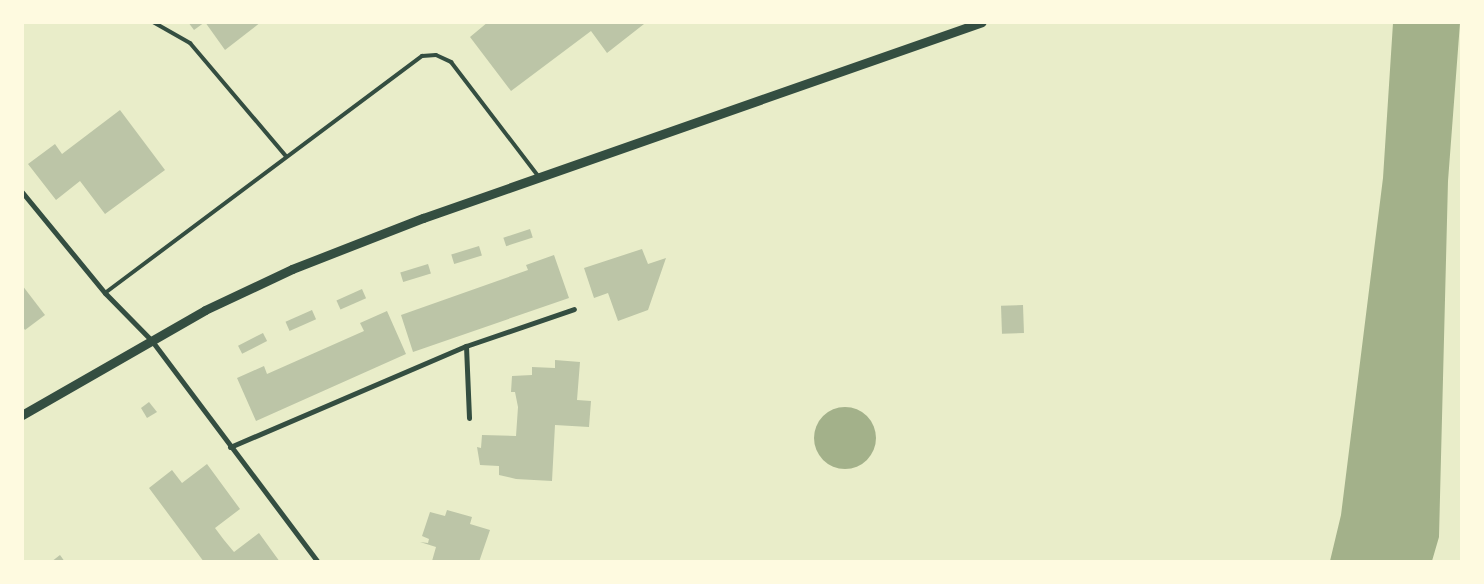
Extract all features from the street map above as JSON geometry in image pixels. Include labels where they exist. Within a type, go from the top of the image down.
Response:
[{"type":"street","points":[[22,415],[152,341],[292,269],[539,177],[982,22]]},
{"type":"street","points":[[22,192],[105,293],[152,341],[318,562]]},
{"type":"street","points":[[230,447],[466,346],[574,309]]},
{"type":"street","points":[[466,346],[469,418]]},
{"type":"lane","points":[[153,22],[190,43],[286,156]]},
{"type":"lane","points":[[105,293],[405,65],[436,55],[451,62],[539,177]]},
{"type":"shaded area","points":[[1393,23],[1460,23],[1448,181],[1439,537],[1432,561],[1330,561],[1341,515],[1383,178]]},
{"type":"shaded area","points":[[845,407],[857,409],[867,416],[874,426],[876,438],[874,450],[867,460],[857,467],[845,469],[833,467],[823,460],[816,450],[814,438],[816,426],[823,416],[833,409]]},
{"type":"building","points":[[188,22],[205,22],[194,30]]},
{"type":"building","points":[[205,22],[261,22],[225,50]]},
{"type":"building","points":[[488,22],[643,22],[644,24],[607,53],[591,31],[511,91],[470,37]]},
{"type":"building","points":[[120,110],[165,170],[105,214],[80,181],[56,200],[28,164],[55,144],[62,154]]},
{"type":"building","points":[[530,229],[533,238],[506,246],[503,238]]},
{"type":"building","points":[[479,246],[482,256],[454,264],[451,254]]},
{"type":"building","points":[[642,249],[648,264],[666,258],[648,310],[618,321],[608,293],[594,298],[584,268]]},
{"type":"building","points":[[554,255],[569,298],[413,352],[401,315],[528,270],[526,265]]},
{"type":"building","points":[[428,264],[431,274],[403,282],[400,272]]},
{"type":"building","points":[[22,285],[45,315],[25,330],[22,326]]},
{"type":"building","points":[[362,289],[366,298],[340,310],[336,300]]},
{"type":"building","points":[[1023,305],[1024,333],[1002,334],[1001,306]]},
{"type":"building","points":[[312,310],[316,319],[290,331],[286,322]]},
{"type":"building","points":[[387,311],[406,354],[256,421],[237,378],[264,366],[267,374],[364,331],[360,323]]},
{"type":"building","points":[[263,333],[267,341],[242,354],[238,346]]},
{"type":"building","points":[[555,360],[580,362],[577,400],[591,401],[589,427],[555,425],[552,481],[516,479],[499,475],[499,466],[480,465],[477,447],[481,448],[482,435],[516,436],[518,407],[515,392],[511,392],[512,376],[532,375],[532,367],[555,368]]},
{"type":"building","points":[[149,402],[157,412],[147,418],[141,408]]},
{"type":"building","points":[[207,464],[240,509],[215,528],[234,552],[259,533],[280,562],[204,562],[149,488],[172,470],[182,483]]},
{"type":"building","points":[[447,510],[472,517],[470,524],[490,530],[479,562],[432,561],[436,547],[420,542],[428,543],[429,539],[422,536],[430,512],[445,516]]},
{"type":"building","points":[[60,555],[65,562],[51,562]]}]
